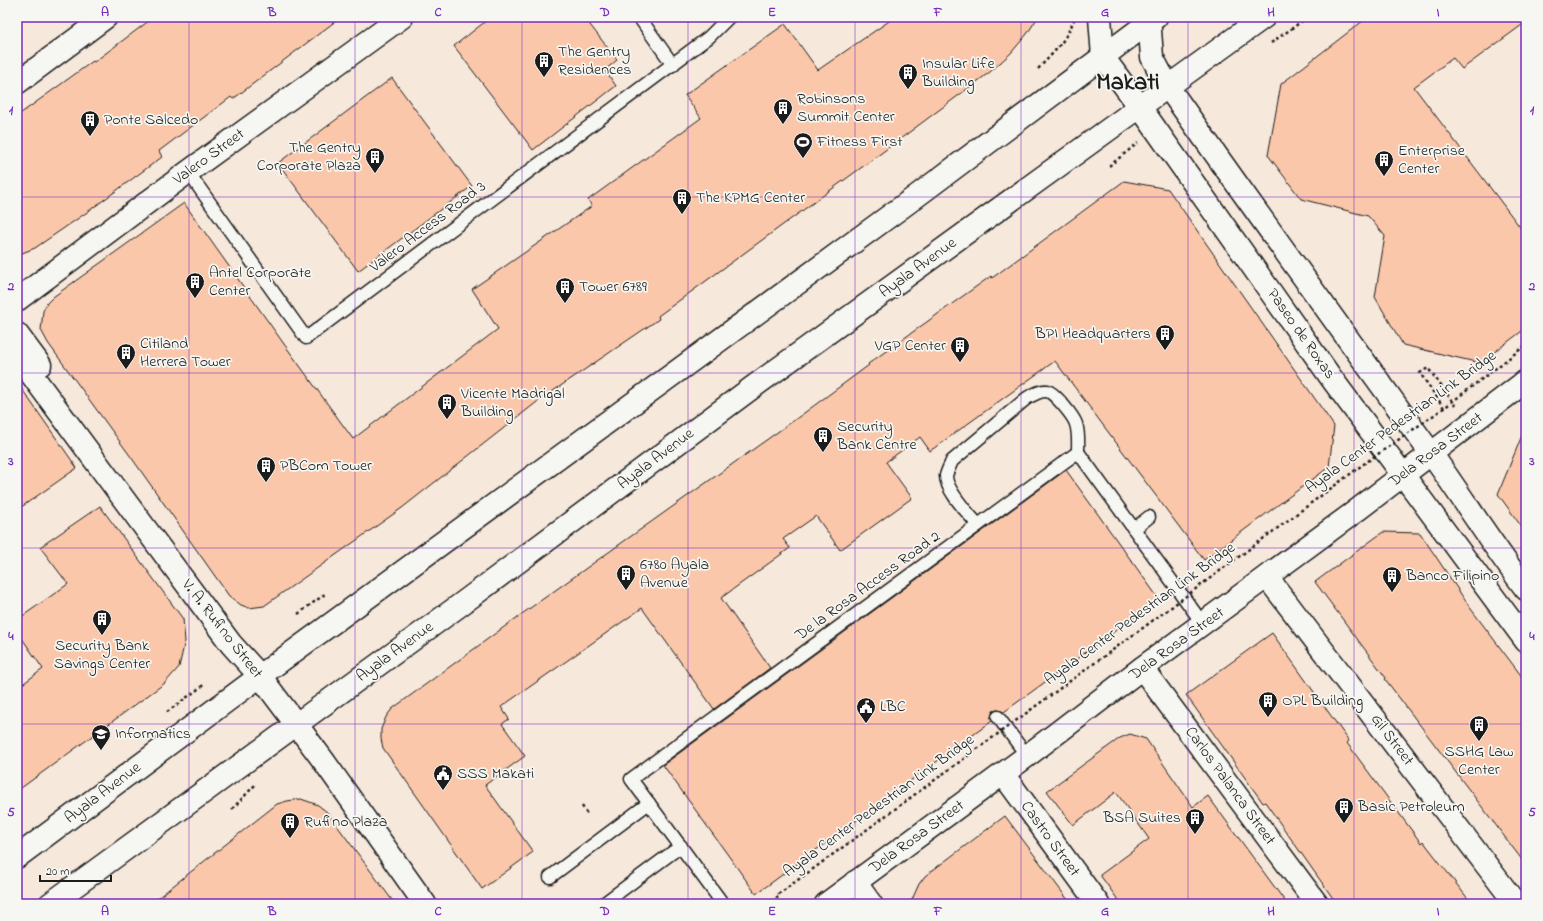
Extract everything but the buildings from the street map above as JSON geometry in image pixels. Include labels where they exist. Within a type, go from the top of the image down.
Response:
[{"type":"main road","points":[[17,83],[106,17]]},
{"type":"main road","name":"Valero Street","points":[[17,300],[188,172],[402,17]]},
{"type":"main road","points":[[1100,17],[1103,57]]},
{"type":"main road","name":"Ayala Avenue","points":[[50,904],[760,383],[1264,17]]},
{"type":"main road","points":[[1151,19],[1152,57],[1168,87],[1294,266],[1431,454],[1526,589]]},
{"type":"main road","name":"Ayala Avenue","points":[[17,857],[260,676],[903,206],[1103,57],[1151,19]]},
{"type":"main road","name":"Paseo de Roxas","points":[[1103,57],[1328,372],[1526,641]]},
{"type":"main road","points":[[17,334],[238,638],[260,676]]},
{"type":"main road","name":"V. A. Rufino Street","points":[[17,355],[230,644],[260,676],[296,724],[425,904]]},
{"type":"main road","name":"Dela Rosa Street","points":[[826,904],[1003,774],[1142,668],[1267,577],[1470,425],[1526,381]]},
{"type":"main road","name":"Gil Street","points":[[1267,577],[1516,904]]},
{"type":"main road","name":"Carlos Palanca Street","points":[[1142,668],[1317,904]]},
{"type":"main road","name":"Castro Street","points":[[1003,774],[1098,904]]},
{"type":"main road","points":[[855,882],[871,904]]},
{"type":"lane","points":[[639,17],[673,65]]},
{"type":"lane","name":"Valero Access Road 3","points":[[188,172],[306,338],[673,65],[709,37],[730,17]]},
{"type":"lane","points":[[978,525],[948,486],[946,477],[952,461],[1027,398],[1039,392],[1048,391],[1054,394],[1076,423],[1079,437],[1078,452],[1203,624]]},
{"type":"lane","name":"De la Rosa Access Road 2","points":[[723,904],[631,779],[1078,452]]},
{"type":"lane","points":[[1134,529],[1149,517]]},
{"type":"lane","points":[[998,717],[1027,756]]},
{"type":"lane","points":[[550,877],[649,803]]},
{"type":"lane","points":[[603,904],[681,846]]},
{"type":"path","points":[[1038,69],[1061,45],[1069,32],[1075,17]]},
{"type":"path","points":[[1109,166],[1142,140]]},
{"type":"path","name":"Ayala Center Pedestrian Link Bridge","points":[[781,904],[776,896],[1366,463],[1444,408],[1526,345]]},
{"type":"path","points":[[1444,408],[1420,373],[1428,368],[1470,425]]},
{"type":"path","points":[[298,614],[325,594]]},
{"type":"path","points":[[167,712],[205,684]]},
{"type":"path","points":[[232,810],[257,783]]},
{"type":"path","points":[[582,806],[587,814]]},
{"type":"place","name":"The Gentry Residences","points":[[544,78]]},
{"type":"place","name":"Insular Life Building","points":[[908,90]]},
{"type":"place","name":"Robinsons Summit Center","points":[[783,125]]},
{"type":"place","name":"Ponte Salcedo","points":[[90,137]]},
{"type":"place","name":"Fitness First","points":[[803,159]]},
{"type":"place","name":"The Gentry Corporate Plaza","points":[[375,174]]},
{"type":"place","name":"Enterprise Center","points":[[1384,177]]},
{"type":"place","name":"The KPMG Center","points":[[682,215]]},
{"type":"place","name":"Antel Corporate Center","points":[[195,299]]},
{"type":"place","name":"Tower 6789","points":[[565,304]]},
{"type":"place","name":"BPI Headquarters","points":[[1165,351]]},
{"type":"place","name":"VGP Center","points":[[960,363]]},
{"type":"place","name":"Citiland Herrera Tower","points":[[126,370]]},
{"type":"place","name":"Vicente Madrigal Building","points":[[447,420]]},
{"type":"place","name":"Security Bank Centre","points":[[823,453]]},
{"type":"place","name":"PBCom Tower","points":[[266,483]]},
{"type":"place","name":"6780 Ayala Avenue","points":[[626,591]]},
{"type":"place","name":"Banco Filipino","points":[[1392,593]]},
{"type":"place","name":"Security Bank Savings Center","points":[[102,636]]},
{"type":"place","name":"OPL Building","points":[[1268,718]]},
{"type":"place","name":"LBC","points":[[866,724]]},
{"type":"place","name":"SSHG Law Center","points":[[1479,742]]},
{"type":"place","name":"Informatics","points":[[101,751]]},
{"type":"place","name":"SSS Makati","points":[[443,791]]},
{"type":"place","name":"Basic Petroleum","points":[[1344,824]]},
{"type":"place","name":"BSA Suites","points":[[1195,835]]},
{"type":"place","name":"Rufino Plaza","points":[[290,839]]},
{"type":"district","name":"Makati","points":[[1128,83]]}]
